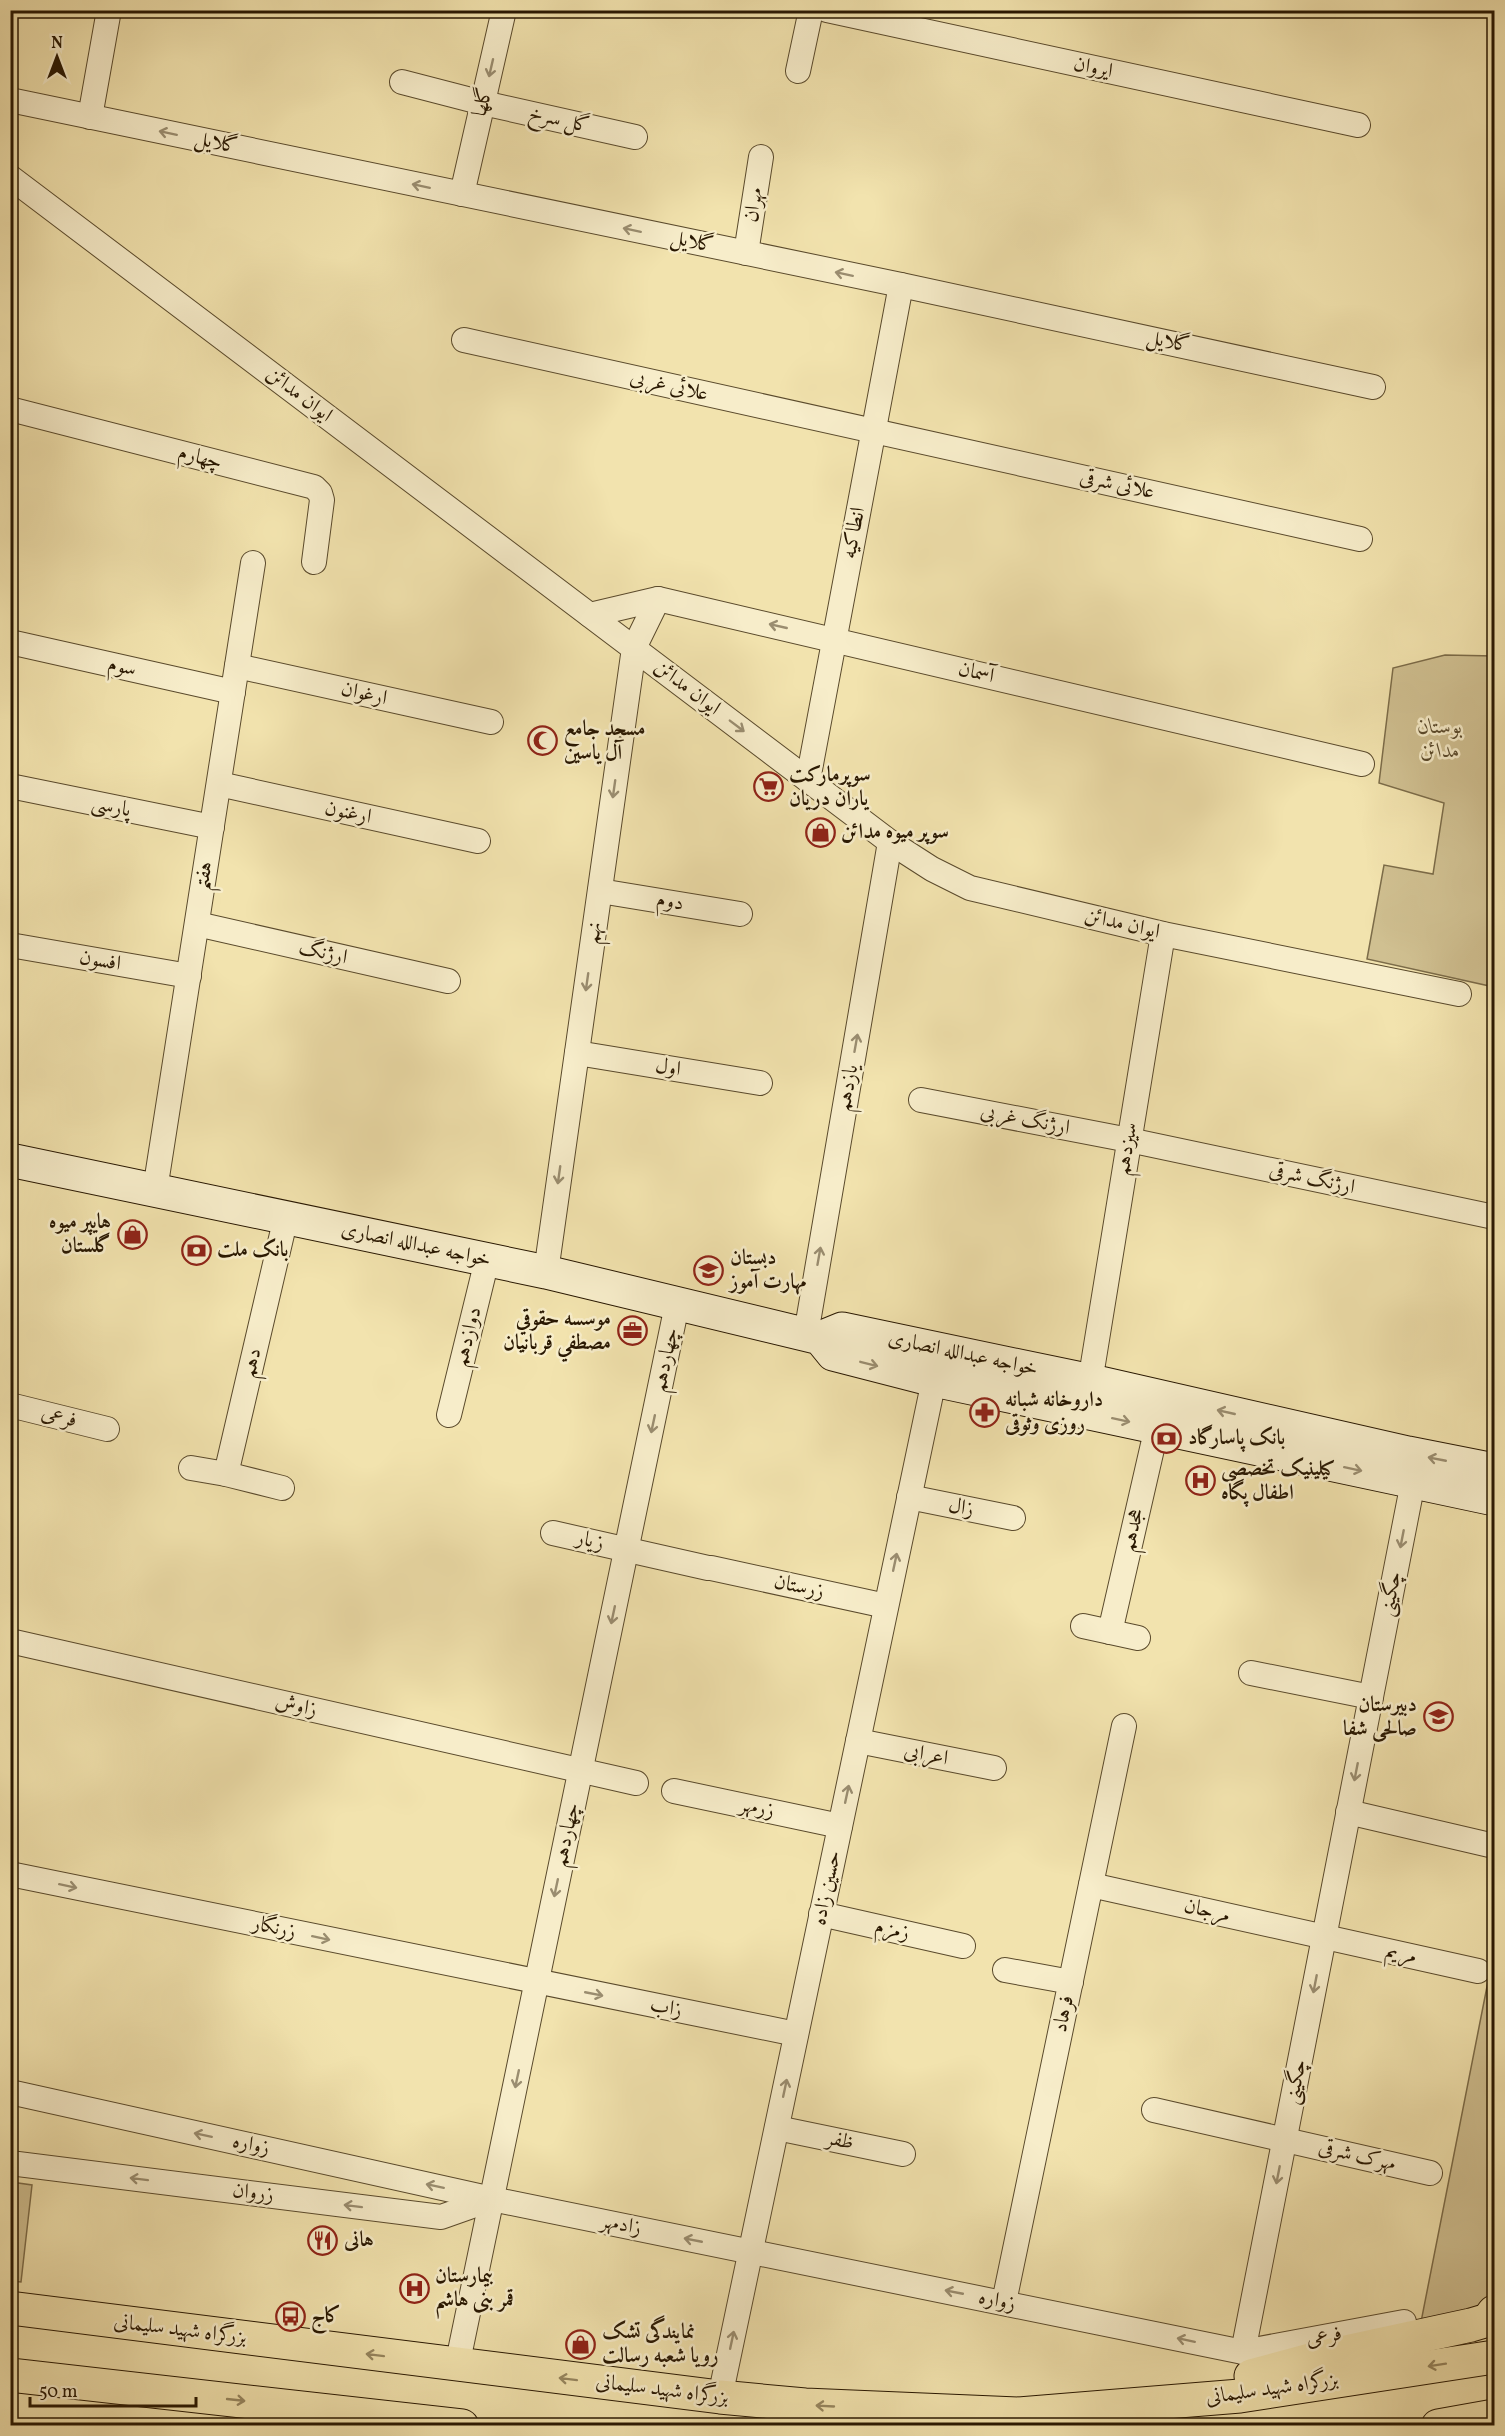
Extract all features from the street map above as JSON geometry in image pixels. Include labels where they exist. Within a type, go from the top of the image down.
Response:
[{"type":"highway","name":"بزرگراه شهید سلیمانی","points":[[10,2308],[457,2366],[720,2397],[805,2405],[1018,2414],[1240,2396],[1494,2357]]},
{"type":"highway","points":[[1138,2406],[1314,2359],[1471,2325],[1488,2320],[1494,2312]]},
{"type":"highway","points":[[10,2375],[456,2425]]},
{"type":"highway","points":[[1438,2426],[1494,2416]]},
{"type":"main road","name":"خواجه عبدالله انصاری","points":[[10,1160],[546,1272],[813,1336],[842,1329],[1091,1381],[1408,1454],[1494,1470]]},
{"type":"main road","name":"خواجه عبدالله انصاری","points":[[813,1336],[833,1354],[934,1380],[1494,1499]]},
{"type":"street","points":[[90,117],[109,10]]},
{"type":"street","name":"گلها","points":[[462,194],[504,10]]},
{"type":"street","points":[[798,71],[812,10]]},
{"type":"street","name":"ایروان","points":[[828,10],[1358,125]]},
{"type":"street","name":"گل سرخ","points":[[402,82],[483,103],[635,136]]},
{"type":"street","name":"گلایل","points":[[10,100],[901,285],[1373,387]]},
{"type":"street","name":"مهران","points":[[746,253],[761,157]]},
{"type":"street","name":"ایوان مدائن","points":[[10,177],[890,842],[932,869],[970,888],[1163,934],[1459,994]]},
{"type":"street","name":"انطاکیه","points":[[808,780],[901,285]]},
{"type":"street","name":"علائی غربی","points":[[464,340],[874,431]]},
{"type":"street","name":"چهارم","points":[[10,409],[314,487],[320,493],[322,500],[314,562]]},
{"type":"street","name":"علائی شرقی","points":[[874,431],[1360,538]]},
{"type":"street","name":"هفتم","points":[[156,1190],[253,563]]},
{"type":"street","name":"آسمان","points":[[590,615],[658,599],[1362,764]]},
{"type":"street","name":"نهم","points":[[546,1272],[634,648],[658,599]]},
{"type":"street","name":"سوم","points":[[10,642],[233,692]]},
{"type":"street","name":"ارغوان","points":[[237,666],[491,722]]},
{"type":"street","name":"ارغنون","points":[[219,784],[477,841]]},
{"type":"street","name":"پارسی","points":[[10,786],[212,827]]},
{"type":"street","name":"یازدهم","points":[[813,1336],[890,842]]},
{"type":"street","name":"دوم","points":[[600,891],[740,914]]},
{"type":"street","name":"ارژنگ","points":[[197,924],[448,981]]},
{"type":"street","name":"سیزدهم","points":[[1094,1364],[1128,1140],[1163,934]]},
{"type":"street","name":"افسون","points":[[10,945],[189,976]]},
{"type":"street","name":"اول","points":[[577,1053],[760,1083]]},
{"type":"street","name":"ارژنگ غربی","points":[[921,1100],[1128,1140]]},
{"type":"street","name":"ارژنگ شرقی","points":[[1128,1140],[1494,1217]]},
{"type":"street","name":"دهم","points":[[226,1474],[286,1217]]},
{"type":"street","name":"دوازدهم","points":[[449,1415],[487,1260]]},
{"type":"street","name":"چهاردهم","points":[[457,2366],[678,1305]]},
{"type":"street","name":"حسین زاده","points":[[720,2397],[934,1380]]},
{"type":"street","name":"فرعی","points":[[10,1405],[107,1429]]},
{"type":"street","name":"هجدهم","points":[[1110,1632],[1157,1428]]},
{"type":"street","points":[[190,1468],[282,1488]]},
{"type":"street","name":"چگینی","points":[[1243,2352],[1413,1482]]},
{"type":"street","name":"زال","points":[[909,1497],[1013,1518]]},
{"type":"street","name":"زیار","points":[[553,1533],[626,1550]]},
{"type":"street","name":"زرستان","points":[[626,1550],[886,1606]]},
{"type":"street","points":[[1083,1626],[1138,1638]]},
{"type":"street","name":"زاوش","points":[[10,1641],[636,1783]]},
{"type":"street","points":[[1251,1673],[1371,1696]]},
{"type":"street","name":"فرهاد","points":[[1004,2302],[1124,1726]]},
{"type":"street","name":"اعرابی","points":[[858,1741],[994,1768]]},
{"type":"street","name":"زرمهر","points":[[674,1791],[840,1826]]},
{"type":"street","points":[[1348,1812],[1494,1846]]},
{"type":"street","name":"زرنگار","points":[[10,1874],[537,1982]]},
{"type":"street","name":"مرجان","points":[[1091,1886],[1324,1937]]},
{"type":"street","name":"زمزم","points":[[821,1914],[963,1946]]},
{"type":"street","name":"مریم","points":[[1324,1937],[1478,1971]]},
{"type":"street","points":[[1005,1970],[1071,1982]]},
{"type":"street","name":"زاب","points":[[537,1982],[796,2034]]},
{"type":"street","name":"زواره","points":[[10,2092],[492,2199]]},
{"type":"street","points":[[1154,2110],[1285,2139]]},
{"type":"street","name":"ظفر","points":[[777,2128],[903,2154]]},
{"type":"street","name":"مهرک شرقی","points":[[1285,2139],[1430,2173]]},
{"type":"street","name":"زروان","points":[[10,2163],[441,2217],[492,2199]]},
{"type":"street","name":"زادمهر","points":[[492,2199],[751,2251]]},
{"type":"street","name":"زواره","points":[[751,2251],[1243,2352]]},
{"type":"street","name":"فرعی","points":[[1243,2352],[1404,2322]]},
{"type":"green space","name":"بوستان مدائن","points":[[1445,655],[1494,656],[1494,987],[1367,959],[1384,865],[1433,874],[1444,803],[1379,783],[1393,668]]},
{"type":"green space","points":[[1494,1951],[1494,2300],[1420,2327]]},
{"type":"green space","points":[[11,2182],[32,2185],[21,2282],[11,2281]]},
{"type":"place","name":"مسجد جامع آل یاسین","points":[[543,741]]},
{"type":"place","name":"سوپرمارکت یاران دریان","points":[[768,787]]},
{"type":"place","name":"سوپر میوه مدائن","points":[[820,832]]},
{"type":"place","name":"هایپر میوه گلستان","points":[[132,1234]]},
{"type":"place","name":"بانک ملت","points":[[196,1250]]},
{"type":"place","name":"دبستان مهارت آموز","points":[[709,1270]]},
{"type":"place","name":"موسسه حقوقي مصطفي قربانيان","points":[[632,1331]]},
{"type":"place","name":"داروخانه شبانه روزی وثوقی","points":[[984,1412]]},
{"type":"place","name":"بانک پاسارگاد","points":[[1167,1438]]},
{"type":"place","name":"کیلینیک تخصصی اطفال پگاه","points":[[1200,1481]]},
{"type":"place","name":"دبیرستان صالحی شفا","points":[[1438,1717]]},
{"type":"place","name":"هانی","points":[[323,2240]]},
{"type":"place","name":"بیمارستان قمر بنی هاشم","points":[[414,2288]]},
{"type":"place","name":"کاج","points":[[290,2316]]},
{"type":"place","name":"نمایندگی تشک رویا شعبه رسالت","points":[[581,2344]]}]
